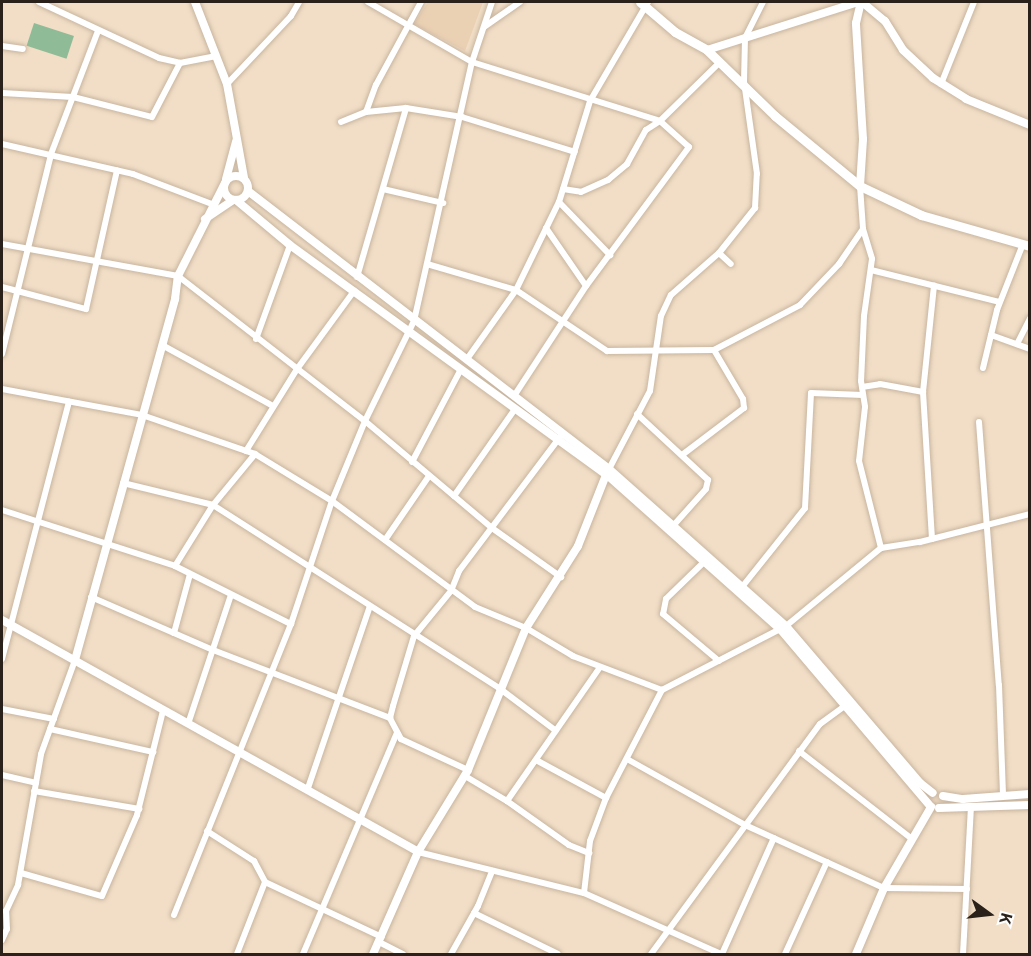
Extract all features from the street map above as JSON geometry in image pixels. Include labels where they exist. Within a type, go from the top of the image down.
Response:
[{"type":"main road","points":[[644,3],[675,32],[707,50],[744,82],[775,116],[860,186],[921,214],[1026,245]]},
{"type":"street","points":[[39,2],[135,49],[180,63],[216,56]]},
{"type":"street","points":[[195,2],[227,84],[248,191],[357,278],[514,396],[560,437]]},
{"type":"street","points":[[227,84],[291,16],[298,2]]},
{"type":"street","points":[[368,2],[472,62],[590,101],[660,121],[688,147],[586,286],[514,396]]},
{"type":"street","points":[[366,112],[408,23],[421,2]]},
{"type":"street","points":[[174,915],[291,624],[309,563],[332,501],[365,421],[414,321],[443,203],[472,62],[492,2]]},
{"type":"street","points":[[484,27],[520,2]]},
{"type":"street","points":[[373,954],[418,852],[467,773],[499,688],[526,628],[561,577],[582,538],[608,472],[650,391],[662,316],[671,295],[719,254],[755,208],[758,198],[755,154],[744,82],[745,38],[763,2]]},
{"type":"street","points":[[707,50],[860,2]]},
{"type":"street","points":[[860,2],[885,21],[903,50],[941,84],[966,99],[1029,125]]},
{"type":"street","points":[[860,2],[856,23],[863,139],[860,186],[863,229],[871,270],[864,316],[859,461],[881,548]]},
{"type":"street","points":[[941,84],[974,2]]},
{"type":"street","points":[[467,359],[516,290],[559,202],[590,101],[644,3]]},
{"type":"street","points":[[2,354],[20,291],[51,154],[98,31]]},
{"type":"street","points":[[2,46],[23,49]]},
{"type":"street","points":[[563,189],[581,192],[608,180],[634,154],[646,129],[660,121],[720,62]]},
{"type":"street","points":[[2,93],[73,97],[152,117],[180,63]]},
{"type":"street","points":[[340,122],[366,112],[405,108],[462,117],[575,152]]},
{"type":"street","points":[[357,278],[405,108]]},
{"type":"street","points":[[2,940],[8,926],[6,911],[21,873],[34,791],[50,729],[75,660],[90,597],[162,345],[178,276],[225,181],[237,137]]},
{"type":"street","points":[[2,144],[117,170],[212,204]]},
{"type":"street","points":[[2,287],[86,309],[117,170]]},
{"type":"street","points":[[225,181],[237,175],[244,178]]},
{"type":"street","points":[[225,181],[225,193],[290,245],[515,410],[560,437],[608,472],[673,526],[742,587],[783,628],[920,783],[933,793],[943,796],[1029,794]]},
{"type":"street","points":[[383,189],[443,203]]},
{"type":"street","points":[[204,220],[248,191]]},
{"type":"street","points":[[559,202],[610,255]]},
{"type":"street","points":[[546,228],[586,286]]},
{"type":"street","points":[[427,264],[516,290],[607,351],[714,350],[800,305],[839,264],[863,229]]},
{"type":"street","points":[[2,244],[178,276],[256,339],[365,421],[492,528],[561,577]]},
{"type":"street","points":[[256,339],[290,245]]},
{"type":"street","points":[[983,368],[999,302],[1026,245]]},
{"type":"street","points":[[719,254],[731,264]]},
{"type":"street","points":[[871,270],[999,302]]},
{"type":"street","points":[[932,539],[923,392],[934,286]]},
{"type":"street","points":[[246,451],[297,369],[354,291]]},
{"type":"street","points":[[1017,344],[1029,318]]},
{"type":"street","points":[[991,335],[1029,349]]},
{"type":"street","points":[[162,345],[273,406]]},
{"type":"street","points":[[682,455],[744,408],[743,399],[714,350]]},
{"type":"street","points":[[412,462],[461,369]]},
{"type":"street","points":[[862,387],[880,384],[923,392]]},
{"type":"street","points":[[2,389],[142,416],[255,453],[332,501],[475,607],[526,628],[600,667],[662,690]]},
{"type":"street","points":[[742,587],[805,508],[811,393],[863,395]]},
{"type":"street","points":[[2,659],[40,521],[69,402]]},
{"type":"street","points":[[454,496],[515,410]]},
{"type":"street","points":[[637,414],[708,480],[708,484],[673,526]]},
{"type":"street","points":[[979,422],[1003,796]]},
{"type":"street","points":[[560,437],[459,571],[451,591],[414,636],[390,718],[397,733],[427,753],[467,773],[569,845],[589,853]]},
{"type":"street","points":[[175,566],[213,506],[255,453]]},
{"type":"street","points":[[608,472],[704,562],[783,628],[933,806],[971,808],[1029,805]]},
{"type":"street","points":[[385,540],[429,476]]},
{"type":"street","points":[[123,483],[213,506],[309,563],[414,636],[499,688],[556,730]]},
{"type":"street","points":[[2,510],[107,542],[175,566],[291,624]]},
{"type":"street","points":[[585,892],[589,853],[606,798],[662,690],[783,628],[843,584],[881,548],[932,539],[987,522],[1029,514]]},
{"type":"street","points":[[704,562],[666,599],[663,614],[719,661]]},
{"type":"street","points":[[174,633],[190,574]]},
{"type":"street","points":[[188,724],[231,595]]},
{"type":"street","points":[[90,597],[270,673],[390,718]]},
{"type":"street","points":[[308,788],[370,606]]},
{"type":"street","points":[[2,620],[164,711],[361,817],[418,852],[585,892],[703,951],[722,954],[774,838]]},
{"type":"street","points":[[507,801],[600,667]]},
{"type":"street","points":[[651,954],[819,724],[846,705]]},
{"type":"street","points":[[2,709],[54,719]]},
{"type":"street","points":[[21,873],[102,896],[139,809],[164,711]]},
{"type":"street","points":[[50,729],[153,752]]},
{"type":"street","points":[[303,954],[397,733]]},
{"type":"street","points":[[799,751],[912,839]]},
{"type":"street","points":[[627,759],[745,825],[884,888],[967,889]]},
{"type":"street","points":[[536,760],[606,798]]},
{"type":"street","points":[[2,775],[36,783]]},
{"type":"street","points":[[34,791],[139,809]]},
{"type":"street","points":[[856,954],[884,888],[933,806],[933,793]]},
{"type":"street","points":[[933,806],[944,802],[943,796]]},
{"type":"street","points":[[963,954],[971,808]]},
{"type":"street","points":[[207,831],[255,861],[265,882],[380,939],[403,954]]},
{"type":"street","points":[[785,954],[827,862]]},
{"type":"street","points":[[451,954],[474,913],[492,871]]},
{"type":"street","points":[[237,954],[265,882]]},
{"type":"street","points":[[474,913],[558,954]]},
{"type":"shaded area","points":[[428,2],[483,2],[465,51],[414,24]]},
{"type":"green space","points":[[34,23],[74,36],[67,59],[27,46]]}]
